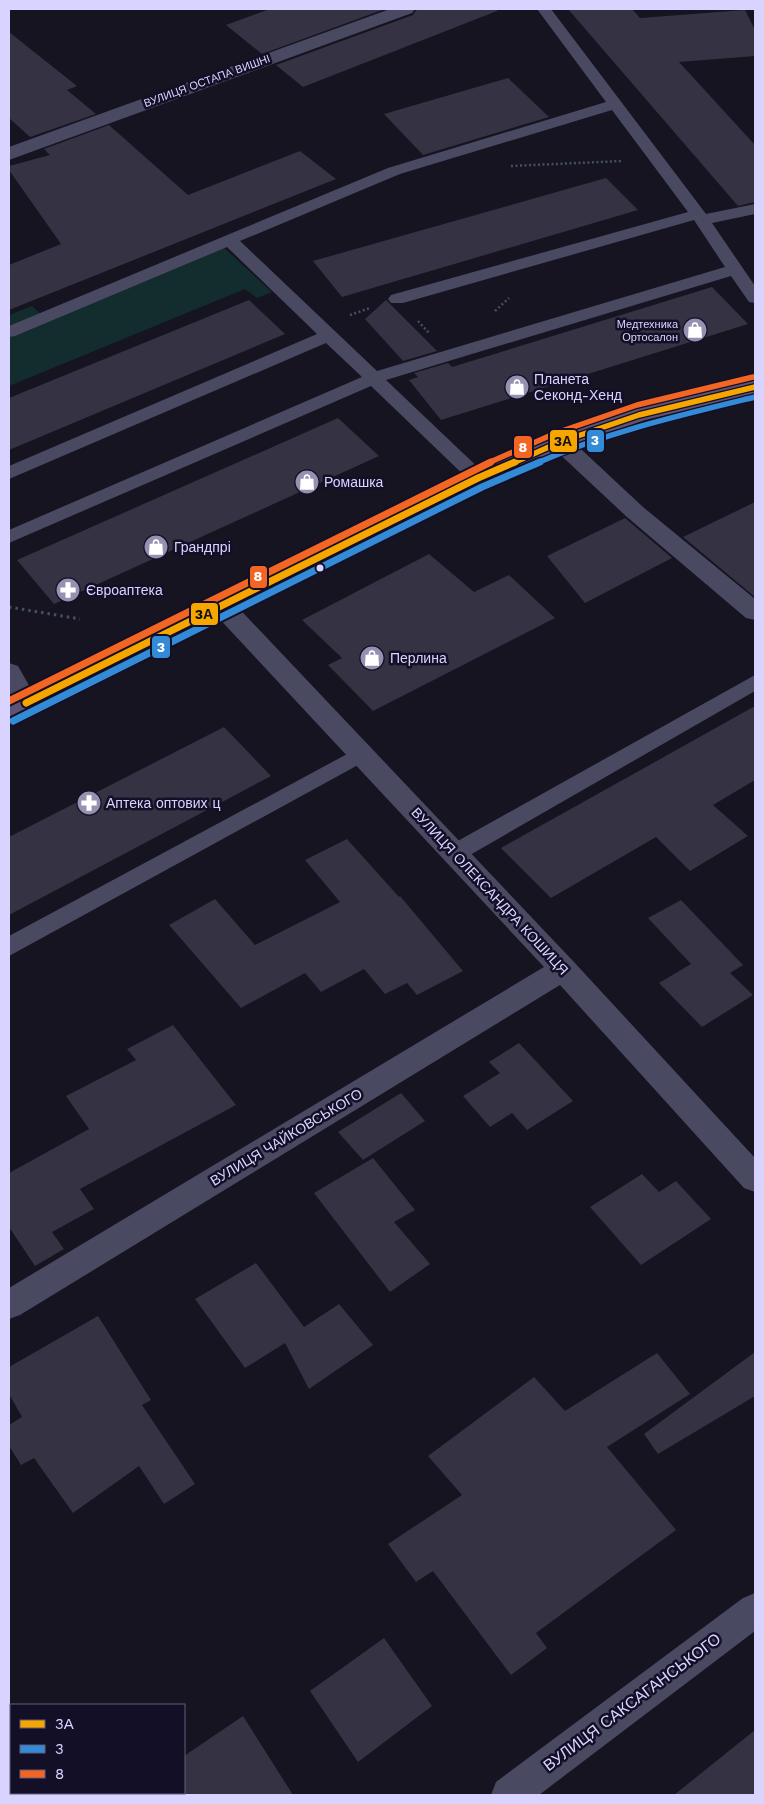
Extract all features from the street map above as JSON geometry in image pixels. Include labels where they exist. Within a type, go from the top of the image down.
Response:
[{"type":"main road","points":[[18,708],[478,478],[560,442],[639,415],[755,387]]},
{"type":"street","name":"ВУЛИЦЯ ОСТАПА ВИШНІ","points":[[9,154],[406,9]]},
{"type":"street","points":[[560,442],[635,512],[755,612]]},
{"type":"street","name":"ВУЛИЦЯ ОЛЕКСАНДРА КОШИЦЯ","points":[[222,606],[563,969],[755,1179]]},
{"type":"street","points":[[9,672],[18,708]]},
{"type":"street","name":"ВУЛИЦЯ ЧАЙКОВСЬКОГО","points":[[9,1305],[563,969]]},
{"type":"street","name":"ВУЛИЦЯ САКСАГАНСЬКОГО","points":[[509,1795],[755,1610]]},
{"type":"lane","points":[[544,9],[700,217],[755,298]]},
{"type":"lane","points":[[9,332],[394,171],[616,104]]},
{"type":"lane","points":[[397,299],[554,254],[700,217],[755,209]]},
{"type":"lane","points":[[229,240],[478,478]]},
{"type":"lane","points":[[9,537],[374,378],[736,269]]},
{"type":"lane","points":[[9,473],[324,330]]},
{"type":"lane","points":[[455,853],[755,682]]},
{"type":"lane","points":[[9,947],[362,754]]},
{"type":"path","points":[[511,166],[658,160]]},
{"type":"path","points":[[324,330],[397,299],[449,355],[554,254]]},
{"type":"path","points":[[9,607],[80,619]]},
{"type":"green space","points":[[220,244],[272,292],[257,298],[245,289],[9,386],[9,315],[32,306],[44,317]]},
{"type":"building","points":[[270,9],[385,9],[262,54],[226,25]]},
{"type":"building","points":[[417,9],[497,9],[497,11],[303,87],[276,65],[413,15]]},
{"type":"building","points":[[568,9],[632,9],[640,18],[745,10],[755,30],[755,56],[679,62],[755,145],[755,202],[738,206]]},
{"type":"building","points":[[9,32],[77,86],[67,90],[96,114],[30,137],[9,118]]},
{"type":"building","points":[[508,78],[549,117],[423,155],[384,114]]},
{"type":"building","points":[[109,125],[188,195],[300,151],[336,179],[9,310],[9,265],[61,244],[9,170],[9,166],[50,155],[44,149]]},
{"type":"building","points":[[606,178],[638,210],[342,297],[313,261]]},
{"type":"building","points":[[712,287],[748,324],[441,420],[409,380],[418,377],[414,373],[448,363],[452,367]]},
{"type":"building","points":[[249,300],[285,334],[9,450],[9,398]]},
{"type":"building","points":[[386,300],[437,351],[403,361],[365,319]]},
{"type":"building","points":[[338,418],[379,456],[54,604],[17,560]]},
{"type":"building","points":[[755,502],[755,597],[683,537]]},
{"type":"building","points":[[625,518],[672,558],[585,603],[547,556]]},
{"type":"building","points":[[429,554],[474,592],[509,575],[555,618],[373,711],[328,665],[342,658],[302,620]]},
{"type":"building","points":[[755,706],[755,780],[713,805],[748,836],[690,871],[656,837],[551,898],[501,848]]},
{"type":"building","points":[[224,727],[271,776],[9,915],[9,837]]},
{"type":"building","points":[[347,839],[400,896],[463,971],[417,995],[407,983],[385,994],[364,969],[321,992],[305,973],[241,1008],[169,925],[215,899],[255,945],[340,902],[305,860]]},
{"type":"building","points":[[681,900],[743,965],[730,973],[753,995],[702,1027],[659,983],[691,964],[648,918]]},
{"type":"building","points":[[173,1025],[236,1105],[80,1189],[94,1209],[52,1232],[64,1249],[35,1266],[9,1227],[9,1173],[89,1129],[66,1096],[136,1060],[127,1049]]},
{"type":"building","points":[[519,1043],[573,1101],[527,1130],[512,1113],[490,1127],[463,1096],[500,1073],[489,1062]]},
{"type":"building","points":[[401,1093],[425,1121],[363,1160],[338,1132]]},
{"type":"building","points":[[373,1158],[415,1210],[394,1222],[430,1264],[390,1292],[314,1193]]},
{"type":"building","points":[[642,1174],[659,1192],[676,1181],[711,1219],[641,1265],[590,1207]]},
{"type":"building","points":[[256,1263],[304,1327],[339,1304],[373,1345],[309,1389],[285,1343],[245,1368],[195,1299]]},
{"type":"building","points":[[98,1316],[151,1400],[142,1405],[195,1484],[164,1504],[139,1466],[73,1513],[34,1458],[21,1465],[9,1446],[9,1425],[22,1417],[9,1394],[9,1367]]},
{"type":"building","points":[[755,1352],[755,1396],[658,1454],[644,1434]]},
{"type":"building","points":[[657,1353],[690,1394],[607,1447],[676,1530],[536,1633],[547,1648],[511,1675],[433,1571],[416,1582],[388,1544],[462,1495],[428,1456],[534,1377],[565,1411]]},
{"type":"building","points":[[384,1638],[432,1706],[358,1762],[310,1691]]},
{"type":"building","points":[[243,1716],[293,1795],[184,1795],[185,1755]]},
{"type":"building","points":[[755,1730],[755,1795],[674,1795]]},
{"type":"transit line","name":"8","points":[[9,701],[474,469],[556,433],[637,405],[753,377]]},
{"type":"transit line","name":"3А","points":[[26,703],[478,478],[560,442],[639,415],[755,387]]},
{"type":"transit line","name":"3","points":[[13,721],[482,487],[564,451],[642,425],[755,397]]},
{"type":"place","name":"Медтехника Ортосалон","points":[[695,330]]},
{"type":"place","name":"Планета Секонд-Хенд","points":[[517,387]]},
{"type":"place","name":"Ромашка","points":[[307,482]]},
{"type":"place","name":"Грандпрі","points":[[156,547]]},
{"type":"place","name":"Євроаптека","points":[[68,590]]},
{"type":"place","name":"Перлина","points":[[372,658]]},
{"type":"place","name":"Аптека оптових ц","points":[[89,803]]}]
